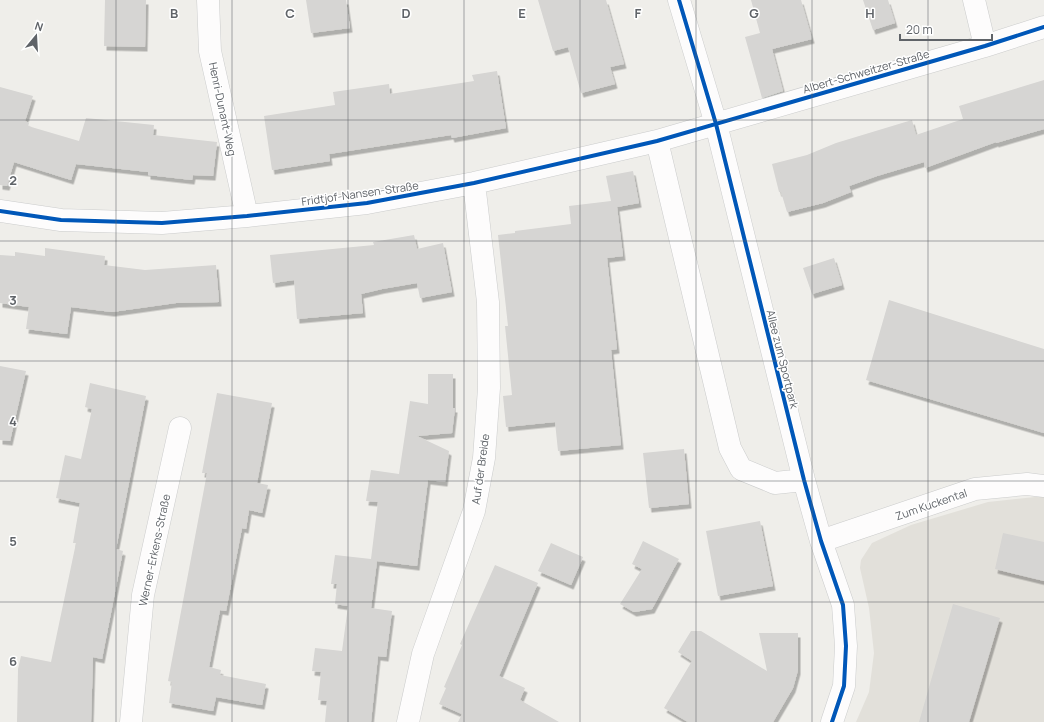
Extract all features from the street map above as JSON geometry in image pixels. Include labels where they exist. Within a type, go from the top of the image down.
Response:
[{"type":"street","name":"Henri-Dunant-Weg","points":[[208,0],[210,51],[247,216]]},
{"type":"street","name":"Allee zum Sportpark","points":[[679,0],[716,124],[804,480],[821,541],[843,605],[846,646],[844,686],[832,722]]},
{"type":"street","points":[[974,0],[985,46]]},
{"type":"street","name":"Albert-Schweitzer-Straße","points":[[716,124],[985,46],[1044,27]]},
{"type":"street","name":"Fridtjof-Nansen-Straße","points":[[0,211],[61,220],[162,223],[247,216],[367,203],[474,183],[657,141],[716,124]]},
{"type":"street","points":[[657,141],[730,448],[741,469],[775,483],[804,480]]},
{"type":"street","name":"Auf der Breide","points":[[408,722],[423,654],[474,511],[484,458],[489,388],[488,302],[474,183]]},
{"type":"street","name":"Werner-Erkens-Straße","points":[[131,722],[143,595],[180,428]]},
{"type":"street","name":"Zum Kuckental","points":[[821,541],[975,489],[1027,484],[1044,486]]},
{"type":"shaded area","points":[[1044,497],[1044,722],[856,722],[869,692],[874,653],[869,608],[860,568],[861,560],[872,543],[911,525],[988,502]]},
{"type":"building","points":[[105,0],[146,0],[145,47],[104,46]]},
{"type":"building","points":[[306,0],[346,0],[350,28],[311,33]]},
{"type":"building","points":[[538,0],[606,0],[624,64],[610,67],[615,84],[581,93],[568,47],[553,51]]},
{"type":"building","points":[[751,0],[801,0],[812,39],[772,49],[783,91],[762,98],[745,37],[760,33]]},
{"type":"building","points":[[863,0],[888,0],[895,23],[873,30]]},
{"type":"building","points":[[497,71],[506,128],[452,138],[451,135],[329,154],[330,161],[272,170],[264,116],[335,105],[333,92],[389,84],[390,94],[474,81],[472,75]]},
{"type":"building","points":[[1044,80],[1044,129],[996,142],[925,168],[924,162],[877,176],[849,186],[851,192],[823,203],[787,212],[781,192],[779,192],[772,164],[807,155],[836,143],[912,120],[916,135],[963,119],[959,106]]},
{"type":"building","points":[[0,87],[33,96],[25,121],[29,123],[28,126],[79,141],[86,118],[154,125],[153,135],[217,142],[213,176],[193,175],[192,180],[148,175],[148,172],[76,164],[71,180],[14,162],[7,186],[0,185]]},
{"type":"building","points":[[633,171],[639,203],[617,207],[623,256],[607,258],[617,349],[611,350],[621,445],[558,451],[555,422],[506,427],[503,396],[512,395],[505,326],[508,326],[498,235],[515,233],[515,231],[571,224],[569,206],[611,201],[606,176]]},
{"type":"building","points":[[414,235],[417,249],[443,243],[452,292],[420,298],[417,283],[382,289],[361,294],[363,313],[297,319],[294,280],[273,283],[270,255],[374,245],[373,242]]},
{"type":"building","points":[[45,248],[105,256],[104,265],[145,270],[216,265],[219,302],[176,303],[112,312],[71,307],[67,334],[26,329],[29,307],[0,303],[0,255],[15,256],[15,252],[45,256]]},
{"type":"building","points":[[834,258],[842,285],[812,294],[803,268]]},
{"type":"building","points":[[889,300],[1044,349],[1044,433],[866,380]]},
{"type":"building","points":[[0,366],[26,371],[10,441],[0,440]]},
{"type":"building","points":[[428,374],[453,374],[453,408],[455,408],[452,433],[417,436],[449,451],[445,482],[428,480],[417,566],[377,561],[371,608],[392,611],[386,657],[378,656],[371,722],[325,722],[327,701],[318,700],[321,672],[312,671],[315,648],[342,651],[348,606],[335,604],[337,584],[331,584],[335,555],[371,559],[378,502],[366,501],[371,470],[399,474],[410,401],[428,404]]},
{"type":"building","points":[[90,383],[146,396],[116,549],[123,551],[102,659],[93,657],[91,722],[17,722],[18,669],[21,656],[51,662],[76,543],[73,543],[80,503],[56,498],[65,455],[81,459],[92,409],[85,407]]},
{"type":"building","points":[[217,393],[272,403],[257,483],[268,485],[262,513],[249,510],[246,529],[242,528],[226,611],[220,610],[209,667],[221,670],[220,675],[266,684],[262,705],[216,697],[213,711],[169,703],[172,682],[168,681],[207,473],[202,473]]},
{"type":"building","points":[[684,449],[689,504],[649,508],[643,453]]},
{"type":"building","points":[[760,521],[773,586],[718,596],[706,531]]},
{"type":"building","points":[[1003,533],[1044,542],[1044,581],[995,569]]},
{"type":"building","points":[[643,541],[679,559],[652,609],[634,612],[620,604],[642,569],[632,564]]},
{"type":"building","points":[[551,543],[583,557],[571,585],[538,571]]},
{"type":"building","points":[[495,565],[538,583],[499,676],[525,688],[520,700],[559,722],[458,722],[462,714],[439,704],[446,688],[444,687],[462,645],[460,644]]},
{"type":"building","points":[[953,604],[1000,618],[969,722],[919,722]]},
{"type":"building","points":[[691,631],[701,631],[767,671],[759,633],[798,633],[798,670],[793,688],[773,722],[688,722],[664,708],[692,661],[678,652]]},
{"type":"cycle path","points":[[679,0],[716,124],[804,480],[821,541],[843,605],[846,646],[844,686],[832,722]]},
{"type":"cycle path","points":[[0,211],[61,220],[162,223],[247,216],[367,203],[474,183],[657,141],[985,46],[1044,27]]}]
